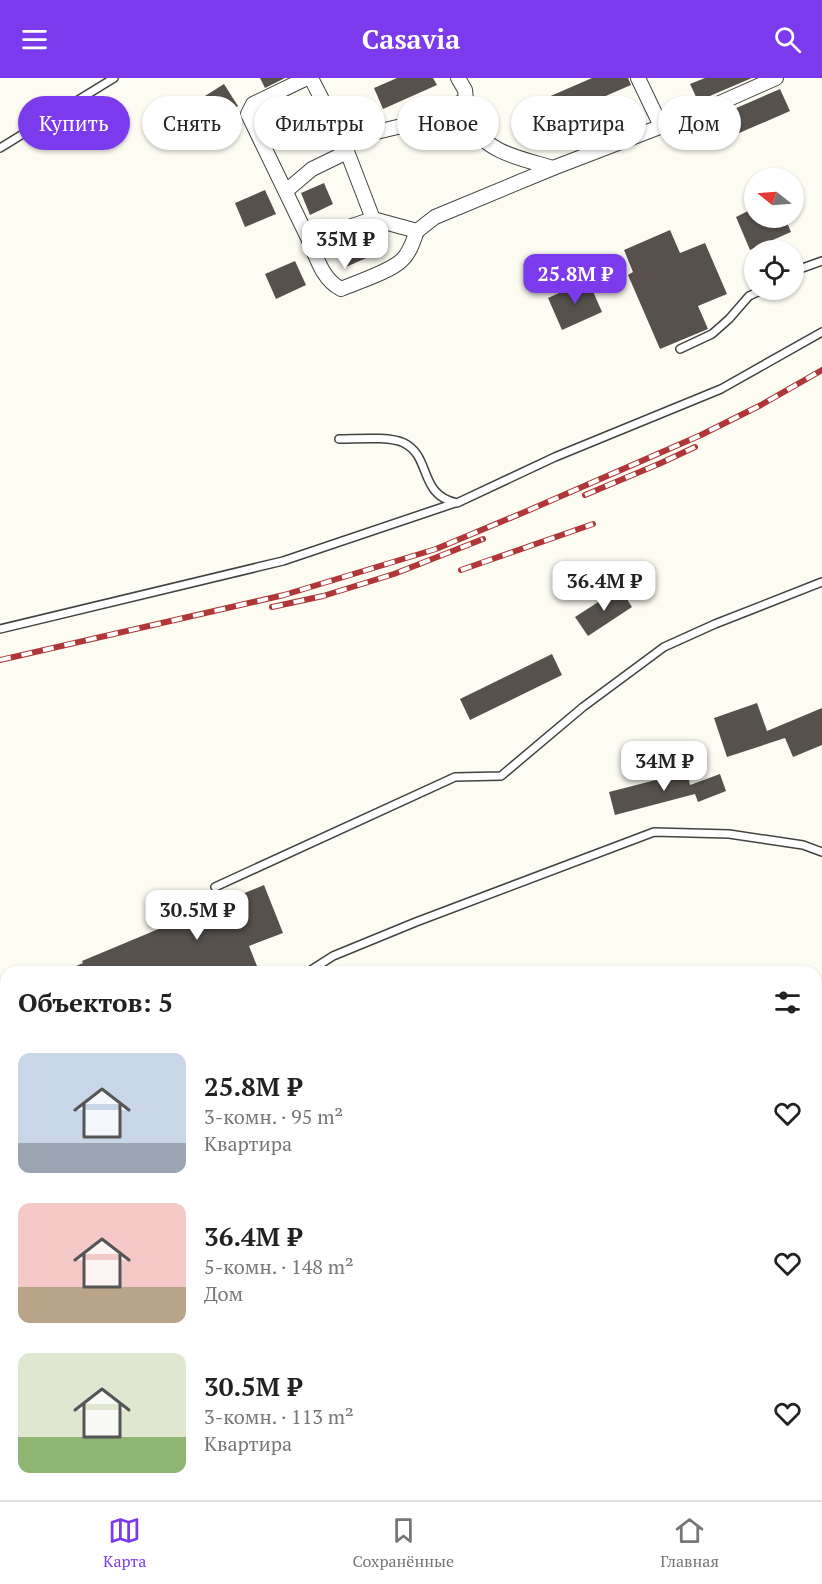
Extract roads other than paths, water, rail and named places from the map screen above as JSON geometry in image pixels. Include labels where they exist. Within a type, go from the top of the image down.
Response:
[{"type":"street","points":[[318,96],[309,78],[253,104],[248,114],[326,277],[341,288],[393,267],[402,260],[412,246],[417,231],[435,217],[658,128]]},
{"type":"street","points":[[458,78],[466,96]]},
{"type":"street","points":[[638,78],[658,118]]},
{"type":"street","points":[[736,96],[776,78]]},
{"type":"street","points":[[286,191],[312,168],[340,150]]},
{"type":"street","points":[[346,150],[373,219]]},
{"type":"street","points":[[499,150],[553,168]]},
{"type":"street","points":[[309,240],[373,219],[417,231]]},
{"type":"lane","points":[[0,148],[114,78]]},
{"type":"lane","points":[[804,268],[822,261]]},
{"type":"lane","points":[[680,350],[712,334],[746,300]]},
{"type":"lane","points":[[0,629],[283,561],[457,502],[555,457],[721,389],[822,332]]},
{"type":"lane","points":[[339,439],[381,439],[404,443],[416,453],[431,487],[438,495],[449,501],[457,502]]},
{"type":"lane","points":[[214,887],[455,777],[501,776],[583,707],[664,647],[715,624],[822,582]]},
{"type":"lane","points":[[317,966],[333,956],[417,922],[654,832],[729,834],[803,845],[822,852]]},
{"type":"railway","points":[[0,660],[284,595],[436,549],[701,435],[761,405],[822,370]]},
{"type":"railway","points":[[585,495],[695,447]]},
{"type":"railway","points":[[461,570],[593,524]]},
{"type":"railway","points":[[272,607],[323,596],[394,574],[483,539]]}]
